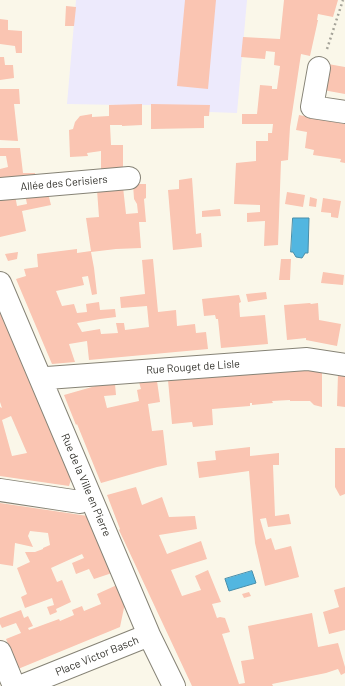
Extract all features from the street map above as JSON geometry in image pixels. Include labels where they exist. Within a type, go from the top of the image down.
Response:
[{"type":"street","points":[[319,68],[312,106],[345,112]]},
{"type":"street","name":"Allée des Cerisiers","points":[[0,189],[129,178]]},
{"type":"street","name":"Rue de la Ville en Pierre","points":[[1,289],[42,381],[149,635],[174,686]]},
{"type":"street","name":"Rue Rouget de Lisle","points":[[42,381],[47,378],[307,359],[345,365]]},
{"type":"street","points":[[0,490],[80,502]]},
{"type":"street","name":"Place Victor Basch","points":[[22,686],[149,635]]},
{"type":"street","points":[[0,652],[14,686]]},
{"type":"path","points":[[319,68],[327,50],[343,0]]},
{"type":"shaded area","points":[[76,0],[247,0],[237,113],[209,112],[209,105],[67,104]]},
{"type":"water","points":[[293,218],[309,218],[308,253],[305,253],[302,258],[296,257],[293,252],[291,252]]},
{"type":"water","points":[[252,571],[256,583],[229,591],[225,579]]},
{"type":"building","points":[[185,0],[216,0],[208,89],[177,86]]},
{"type":"building","points":[[284,0],[338,0],[333,17],[318,14],[310,56],[301,54],[290,127],[288,160],[281,161],[278,245],[264,246],[265,221],[247,222],[247,213],[260,212],[260,205],[234,204],[236,163],[256,161],[256,141],[268,141],[268,133],[272,133],[273,124],[242,124],[242,114],[257,114],[260,85],[272,86],[272,89],[277,89],[280,66],[274,65],[275,52],[266,51],[265,59],[241,57],[243,37],[280,39]]},
{"type":"building","points":[[66,6],[76,7],[74,26],[65,26]]},
{"type":"building","points":[[0,19],[8,20],[8,30],[22,31],[22,53],[16,53],[15,46],[0,44]]},
{"type":"building","points":[[0,57],[4,57],[5,65],[13,65],[14,78],[0,80]]},
{"type":"building","points":[[328,64],[345,67],[345,94],[323,90]]},
{"type":"building","points":[[0,89],[19,89],[20,104],[14,104],[18,141],[0,140]]},
{"type":"building","points":[[142,104],[142,125],[110,125],[111,145],[123,145],[123,168],[101,169],[101,151],[87,153],[88,156],[70,157],[69,130],[73,129],[75,122],[80,116],[92,114],[92,117],[109,116],[109,105]]},
{"type":"building","points":[[151,104],[210,105],[209,116],[204,116],[204,128],[151,129]]},
{"type":"building","points":[[299,115],[345,124],[345,163],[340,162],[341,159],[313,155],[314,150],[305,148],[307,132],[296,130]]},
{"type":"building","points":[[0,148],[20,148],[23,173],[35,173],[36,180],[0,183],[0,169],[8,167],[6,156],[0,156]]},
{"type":"building","points":[[192,178],[196,234],[201,233],[202,247],[173,250],[168,190],[179,189],[179,180]]},
{"type":"building","points":[[133,184],[146,184],[146,198],[144,199],[146,222],[139,222],[141,248],[91,252],[97,294],[92,295],[88,276],[82,277],[84,285],[56,291],[62,306],[74,304],[77,313],[87,312],[86,304],[99,302],[100,310],[115,309],[116,317],[77,323],[82,332],[100,329],[101,334],[118,333],[116,323],[124,323],[125,330],[149,327],[147,306],[121,308],[120,297],[145,294],[142,260],[153,259],[158,312],[176,310],[177,326],[195,324],[196,333],[206,332],[208,349],[89,360],[87,341],[69,344],[75,362],[52,364],[16,279],[26,276],[24,269],[38,267],[37,254],[77,249],[77,253],[91,251],[86,218],[99,217],[97,190],[123,187],[126,214],[138,213],[137,204],[134,199]]},
{"type":"building","points":[[287,192],[305,195],[303,207],[285,204]]},
{"type":"building","points":[[48,193],[51,205],[22,211],[26,231],[0,237],[0,196],[15,195],[17,206],[27,204],[25,194]]},
{"type":"building","points":[[310,197],[317,199],[316,207],[309,206]]},
{"type":"building","points":[[323,198],[341,201],[338,218],[331,217],[331,213],[321,212]]},
{"type":"building","points":[[220,209],[221,216],[202,217],[202,211]]},
{"type":"building","points":[[18,252],[17,259],[8,261],[5,254]]},
{"type":"building","points":[[281,259],[291,259],[290,280],[279,280]]},
{"type":"building","points":[[323,272],[344,275],[343,285],[321,283]]},
{"type":"building","points":[[266,292],[267,299],[248,302],[246,294]]},
{"type":"building","points":[[239,295],[241,302],[239,303],[240,317],[265,315],[268,344],[221,348],[218,319],[216,319],[215,315],[204,316],[202,299]]},
{"type":"building","points":[[318,303],[319,320],[341,324],[337,346],[306,340],[306,338],[287,340],[284,305]]},
{"type":"building","points":[[0,314],[5,315],[72,476],[69,486],[0,476],[0,407],[2,408],[0,402]],"holes":[[[11,416],[27,453],[12,456],[2,420]]]},
{"type":"building","points":[[309,369],[322,371],[322,407],[314,405],[310,401],[272,401],[273,403],[252,405],[252,403],[250,403],[250,406],[212,409],[213,425],[193,427],[192,422],[172,424],[168,380]]},
{"type":"building","points":[[338,374],[345,375],[345,407],[337,406]]},
{"type":"building","points":[[157,381],[160,402],[148,404],[152,431],[163,430],[167,465],[101,483],[64,395],[99,385],[115,384],[116,395],[104,396],[107,408],[139,401],[137,390],[141,389],[139,382]]},
{"type":"building","points":[[250,447],[250,456],[279,453],[279,465],[273,465],[275,516],[289,514],[291,524],[268,527],[266,518],[260,519],[266,540],[271,538],[275,550],[291,546],[299,577],[265,586],[255,543],[249,471],[199,478],[197,462],[216,460],[215,451]]},
{"type":"building","points":[[335,448],[345,448],[345,494],[340,496],[335,487]]},
{"type":"building","points":[[136,487],[142,505],[162,497],[169,517],[195,516],[197,529],[159,535],[167,554],[201,541],[207,559],[171,570],[182,596],[201,590],[195,576],[208,570],[221,602],[212,604],[217,618],[225,618],[230,632],[222,634],[239,684],[245,683],[241,661],[254,659],[248,626],[312,613],[318,647],[338,643],[345,667],[345,673],[341,675],[338,669],[326,673],[272,684],[273,686],[192,686],[119,530],[120,529],[107,495]]},
{"type":"building","points":[[0,503],[88,516],[112,573],[94,579],[89,569],[76,574],[72,563],[84,558],[82,554],[51,568],[57,582],[62,580],[71,602],[56,609],[57,612],[50,615],[47,607],[54,605],[52,598],[25,608],[21,597],[27,594],[17,568],[30,562],[25,552],[35,552],[50,545],[48,533],[30,531],[28,536],[33,547],[15,543],[13,566],[0,564]]},
{"type":"building","points":[[117,585],[125,603],[120,627],[18,669],[6,639],[21,633],[16,623],[2,628],[0,618],[21,610],[24,618],[28,616],[33,626],[28,628],[29,630],[59,619],[60,621],[74,615],[72,610],[82,606],[84,611],[101,604],[97,594]]},
{"type":"building","points":[[345,587],[345,630],[329,634],[323,612],[339,607],[334,590]]},
{"type":"building","points":[[249,592],[251,596],[244,598],[242,594]]}]
